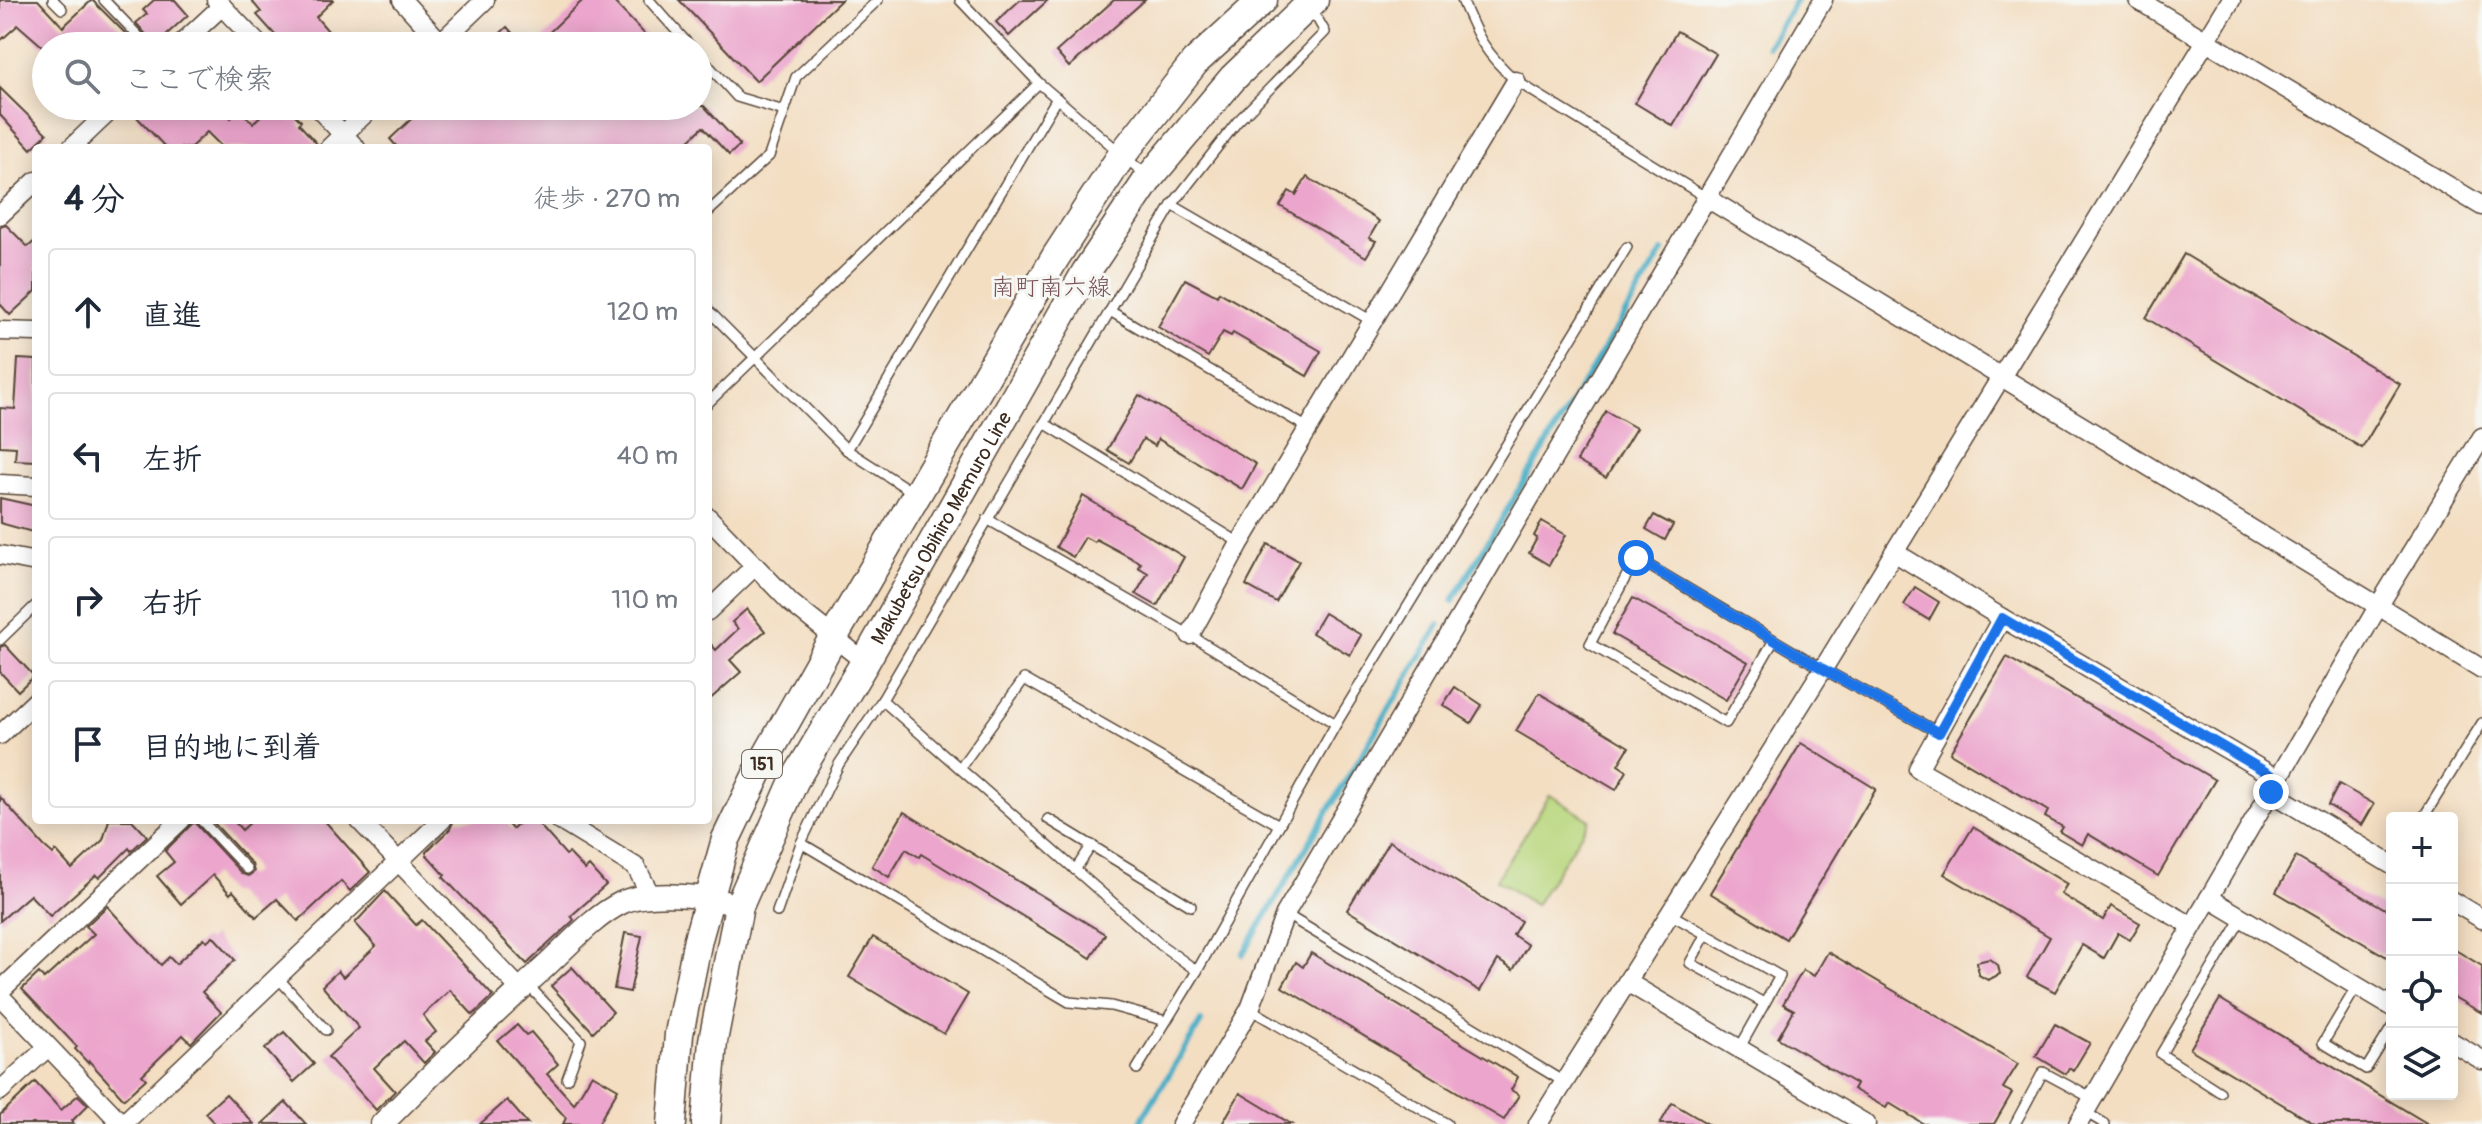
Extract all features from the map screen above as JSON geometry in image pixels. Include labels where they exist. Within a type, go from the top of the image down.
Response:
[{"type":"main road","name":"Makubetsu Obihiro Memuro Line","points":[[672,1124],[679,1034],[709,898],[726,839],[760,768],[1055,258],[1122,155],[1195,62],[1255,2]]},
{"type":"main road","name":"Makubetsu Obihiro Memuro Line","points":[[706,1124],[713,1041],[739,906],[794,781],[1086,272],[1149,178],[1233,78],[1311,2]]},
{"type":"street","points":[[402,0],[429,32]]},
{"type":"street","points":[[452,32],[485,0]]},
{"type":"street","points":[[1181,1124],[1250,1009],[1285,914],[1823,0]]},
{"type":"street","points":[[2138,0],[2482,206]]},
{"type":"street","points":[[1538,1124],[1823,669],[2231,0]]},
{"type":"street","points":[[192,32],[219,3],[247,32]]},
{"type":"street","points":[[1190,635],[1240,543],[1516,81]]},
{"type":"street","points":[[75,144],[100,120]]},
{"type":"street","points":[[330,120],[350,141],[364,120]]},
{"type":"street","points":[[0,215],[32,185]]},
{"type":"street","points":[[1707,198],[2482,669]]},
{"type":"street","points":[[0,331],[32,332]]},
{"type":"street","points":[[2085,1112],[2379,605],[2482,437]]},
{"type":"street","points":[[0,484],[32,486]]},
{"type":"street","points":[[712,527],[791,603],[865,662]]},
{"type":"street","points":[[1894,552],[2274,785],[2386,861]]},
{"type":"street","points":[[0,555],[32,561]]},
{"type":"street","points":[[712,607],[755,566]]},
{"type":"street","points":[[2002,618],[1918,769],[2192,926]]},
{"type":"street","points":[[0,735],[32,705]]},
{"type":"street","points":[[177,824],[0,994],[122,1124],[438,824]]},
{"type":"street","points":[[363,824],[524,987]]},
{"type":"street","points":[[566,824],[636,867],[651,896]]},
{"type":"street","points":[[382,1124],[524,987],[623,901],[651,896],[709,898],[739,906]]},
{"type":"street","points":[[2209,898],[2386,1003]]},
{"type":"street","points":[[2458,905],[2482,919]]},
{"type":"street","points":[[1627,982],[1866,1124]]},
{"type":"street","points":[[2458,1046],[2482,1060]]},
{"type":"street","points":[[0,1091],[48,1047]]},
{"type":"lane","points":[[53,0],[62,9]]},
{"type":"lane","points":[[104,0],[135,32]]},
{"type":"lane","points":[[649,0],[678,32]]},
{"type":"lane","points":[[712,208],[769,156],[796,77],[878,0]]},
{"type":"lane","points":[[960,0],[1039,83],[1149,178]]},
{"type":"lane","points":[[1462,0],[1478,40],[1492,60],[1516,81],[1707,198]]},
{"type":"lane","points":[[777,912],[801,843],[839,764],[882,700],[1172,205],[1237,122],[1325,32],[1311,2]]},
{"type":"lane","points":[[712,69],[737,97],[784,111]]},
{"type":"lane","points":[[712,399],[1039,83]]},
{"type":"lane","points":[[847,450],[1057,98]]},
{"type":"lane","points":[[1172,205],[1372,321]]},
{"type":"lane","points":[[1137,1069],[1197,971],[1336,724],[1627,247]]},
{"type":"lane","points":[[1110,311],[1308,428]]},
{"type":"lane","points":[[712,314],[847,450],[917,494]]},
{"type":"lane","points":[[1044,423],[1240,543]]},
{"type":"lane","points":[[987,519],[1190,635],[1336,724]]},
{"type":"lane","points":[[1774,640],[1726,723],[1590,644],[1636,558],[1823,669],[1939,733]]},
{"type":"lane","points":[[0,640],[32,609]]},
{"type":"lane","points":[[960,768],[1024,679],[1279,825]]},
{"type":"lane","points":[[882,700],[1161,945],[1197,971]]},
{"type":"lane","points":[[2427,812],[2482,723]]},
{"type":"lane","points":[[1048,819],[1191,906]]},
{"type":"lane","points":[[205,824],[247,869]]},
{"type":"lane","points":[[801,843],[1069,1002],[1111,1006],[1166,1021]]},
{"type":"lane","points":[[1075,870],[1092,845]]},
{"type":"lane","points":[[1285,914],[1564,1082]]},
{"type":"lane","points":[[1670,914],[1780,976],[1739,1049]]},
{"type":"lane","points":[[2220,1092],[2161,1054],[2242,918]]},
{"type":"lane","points":[[1706,934],[1690,963],[1764,1003]]},
{"type":"lane","points":[[277,977],[326,1030]]},
{"type":"lane","points":[[2357,986],[2323,1043],[2366,1069],[2391,1028]]},
{"type":"lane","points":[[524,987],[581,1041],[567,1079]]},
{"type":"lane","points":[[1250,1009],[1447,1124]]},
{"type":"lane","points":[[2015,1124],[2043,1072],[2085,1112],[2105,1124]]},
{"type":"green space","points":[[1550,795],[1590,820],[1535,905],[1496,880]]},
{"type":"building","points":[[0,0],[38,0],[63,27],[92,0],[124,32],[32,32],[32,37],[18,25],[0,41]]},
{"type":"building","points":[[154,0],[175,0],[188,15],[169,32],[144,32],[136,23],[147,14],[143,10]]},
{"type":"building","points":[[251,0],[333,0],[316,17],[329,32],[272,32],[257,15],[261,12]]},
{"type":"building","points":[[583,0],[612,0],[643,32],[550,32]]},
{"type":"building","points":[[679,0],[841,0],[756,81]]},
{"type":"building","points":[[1020,0],[1048,0],[1009,36],[996,22]]},
{"type":"building","points":[[1114,0],[1145,0],[1069,67],[1056,52]]},
{"type":"building","points":[[1677,31],[1716,54],[1673,126],[1635,103]]},
{"type":"building","points":[[0,88],[47,134],[36,144],[32,144],[31,149],[0,115]]},
{"type":"building","points":[[712,115],[740,145],[729,155],[703,127],[685,144],[394,144],[390,139],[410,120],[712,120]]},
{"type":"building","points":[[140,120],[250,120],[253,123],[256,120],[300,120],[299,124],[317,144],[219,144],[207,132],[194,144],[162,144]]},
{"type":"building","points":[[1307,177],[1379,221],[1369,238],[1376,241],[1366,257],[1280,206],[1289,191],[1296,195]]},
{"type":"building","points":[[6,225],[28,247],[32,244],[32,295],[10,315],[0,304],[0,227]]},
{"type":"building","points":[[2184,254],[2400,384],[2362,448],[2146,318]]},
{"type":"building","points":[[1185,279],[1217,296],[1219,292],[1321,351],[1307,376],[1233,333],[1231,336],[1223,332],[1208,357],[1158,327]]},
{"type":"building","points":[[18,359],[32,360],[32,461],[15,460],[16,447],[0,446],[0,408],[15,409]]},
{"type":"building","points":[[1139,395],[1256,464],[1242,489],[1158,439],[1155,446],[1143,439],[1129,463],[1107,450]]},
{"type":"building","points":[[1606,411],[1636,428],[1606,478],[1577,461]]},
{"type":"building","points":[[1083,496],[1184,557],[1157,606],[1136,594],[1148,573],[1138,567],[1141,563],[1096,539],[1094,542],[1085,537],[1073,557],[1056,547]]},
{"type":"building","points":[[0,498],[32,505],[32,532],[0,523]]},
{"type":"building","points":[[1654,515],[1673,525],[1665,540],[1646,529]]},
{"type":"building","points":[[1542,521],[1566,535],[1549,565],[1529,553]]},
{"type":"building","points":[[1268,544],[1299,561],[1276,602],[1246,585]]},
{"type":"building","points":[[1915,587],[1939,602],[1929,620],[1904,605]]},
{"type":"building","points":[[1633,598],[1748,662],[1726,700],[1612,634]]},
{"type":"building","points":[[747,609],[765,631],[730,660],[741,672],[712,697],[712,646],[716,650],[738,629],[732,622]]},
{"type":"building","points":[[1324,613],[1361,635],[1350,655],[1312,633]]},
{"type":"building","points":[[5,645],[32,674],[32,678],[18,691],[0,672],[0,647]]},
{"type":"building","points":[[2007,657],[2215,780],[2158,876],[2088,834],[2082,845],[2060,832],[2063,827],[2045,817],[2048,811],[1950,753]]},
{"type":"building","points":[[1455,687],[1482,705],[1471,723],[1443,705]]},
{"type":"building","points":[[1539,693],[1629,747],[1618,765],[1627,771],[1616,790],[1516,731]]},
{"type":"building","points":[[1801,743],[1876,789],[1786,939],[1710,893]]},
{"type":"building","points":[[2339,784],[2374,804],[2362,825],[2328,805]]},
{"type":"building","points":[[0,797],[44,846],[53,854],[56,851],[72,869],[103,840],[108,824],[136,824],[147,836],[50,916],[30,895],[0,921]]},
{"type":"building","points":[[904,812],[1105,934],[1091,958],[921,854],[919,857],[906,849],[889,877],[872,866]]},
{"type":"building","points":[[192,824],[196,824],[242,874],[248,876],[254,872],[252,864],[215,824],[237,824],[242,830],[249,824],[328,824],[370,872],[350,891],[341,881],[298,921],[277,899],[256,917],[233,891],[230,894],[213,875],[181,904],[157,876],[174,862],[165,851]]},
{"type":"building","points":[[452,824],[508,824],[512,829],[518,824],[539,824],[566,855],[569,853],[585,870],[589,866],[606,885],[571,916],[574,920],[527,964],[443,877],[445,875],[427,855],[426,852]]},
{"type":"building","points":[[1973,827],[2067,884],[2061,894],[2103,920],[2111,906],[2140,923],[2130,940],[2118,933],[2104,958],[2082,945],[2055,992],[2027,977],[2050,937],[1944,874]]},
{"type":"building","points":[[1389,841],[1521,921],[1513,935],[1528,945],[1513,970],[1498,960],[1480,991],[1347,910]]},
{"type":"building","points":[[2296,857],[2386,910],[2386,956],[2276,892]]},
{"type":"building","points":[[385,891],[416,925],[422,920],[493,996],[473,1015],[450,990],[423,1015],[436,1032],[425,1041],[435,1052],[424,1063],[404,1041],[374,1068],[395,1091],[376,1110],[328,1057],[359,1028],[322,986],[338,971],[343,977],[376,946],[355,923]]},
{"type":"building","points":[[107,906],[161,965],[169,957],[176,964],[204,938],[207,941],[213,936],[235,960],[202,992],[221,1012],[191,1043],[183,1035],[142,1075],[146,1079],[124,1099],[22,989],[39,973],[44,979],[94,934],[86,926]]},
{"type":"building","points":[[625,933],[642,936],[630,992],[614,989]]},
{"type":"building","points":[[873,937],[968,994],[944,1034],[849,977]]},
{"type":"building","points":[[1828,952],[2018,1064],[2003,1088],[2012,1093],[1994,1124],[1924,1124],[1889,1103],[1886,1108],[1853,1089],[1856,1084],[1778,1038],[1794,1010],[1783,1004],[1803,970],[1814,976]]},
{"type":"building","points":[[2458,952],[2482,966],[2482,1013],[2458,999]]},
{"type":"building","points":[[1311,953],[1518,1077],[1511,1090],[1519,1095],[1504,1120],[1282,987],[1296,962],[1303,967]]},
{"type":"building","points":[[1989,959],[1998,965],[2000,974],[1988,980],[1979,975],[1977,962]]},
{"type":"building","points":[[572,967],[613,1012],[593,1032],[551,986]]},
{"type":"building","points":[[2220,999],[2428,1124],[2315,1124],[2190,1049]]},
{"type":"building","points":[[2055,1024],[2090,1043],[2073,1071],[2069,1068],[2066,1074],[2036,1056]]},
{"type":"building","points":[[517,1025],[526,1035],[531,1032],[558,1064],[547,1074],[574,1104],[592,1074],[618,1089],[598,1124],[563,1124],[566,1118],[498,1041]]},
{"type":"building","points":[[284,1032],[314,1064],[294,1082],[265,1049]]},
{"type":"building","points":[[35,1082],[61,1110],[78,1095],[88,1105],[72,1121],[74,1124],[0,1124],[0,1115]]},
{"type":"building","points":[[1240,1093],[1291,1124],[1222,1124]]},
{"type":"building","points":[[226,1094],[254,1124],[215,1124],[205,1113]]},
{"type":"building","points":[[507,1100],[528,1124],[480,1124]]},
{"type":"building","points":[[286,1102],[306,1124],[262,1124]]},
{"type":"building","points":[[1672,1103],[1708,1124],[1660,1124]]},
{"type":"waterway","points":[[1768,46],[1796,0]]},
{"type":"waterway","points":[[1453,600],[1663,251]]},
{"type":"waterway","points":[[1243,954],[1439,625]]},
{"type":"waterway","points":[[1139,1124],[1201,1022]]},
{"type":"district","name":"南町南六線","points":[[1051,287]]},
{"type":"route","points":[[1636,558],[1823,669],[1939,733],[2002,618],[2278,779],[2271,792]]}]
